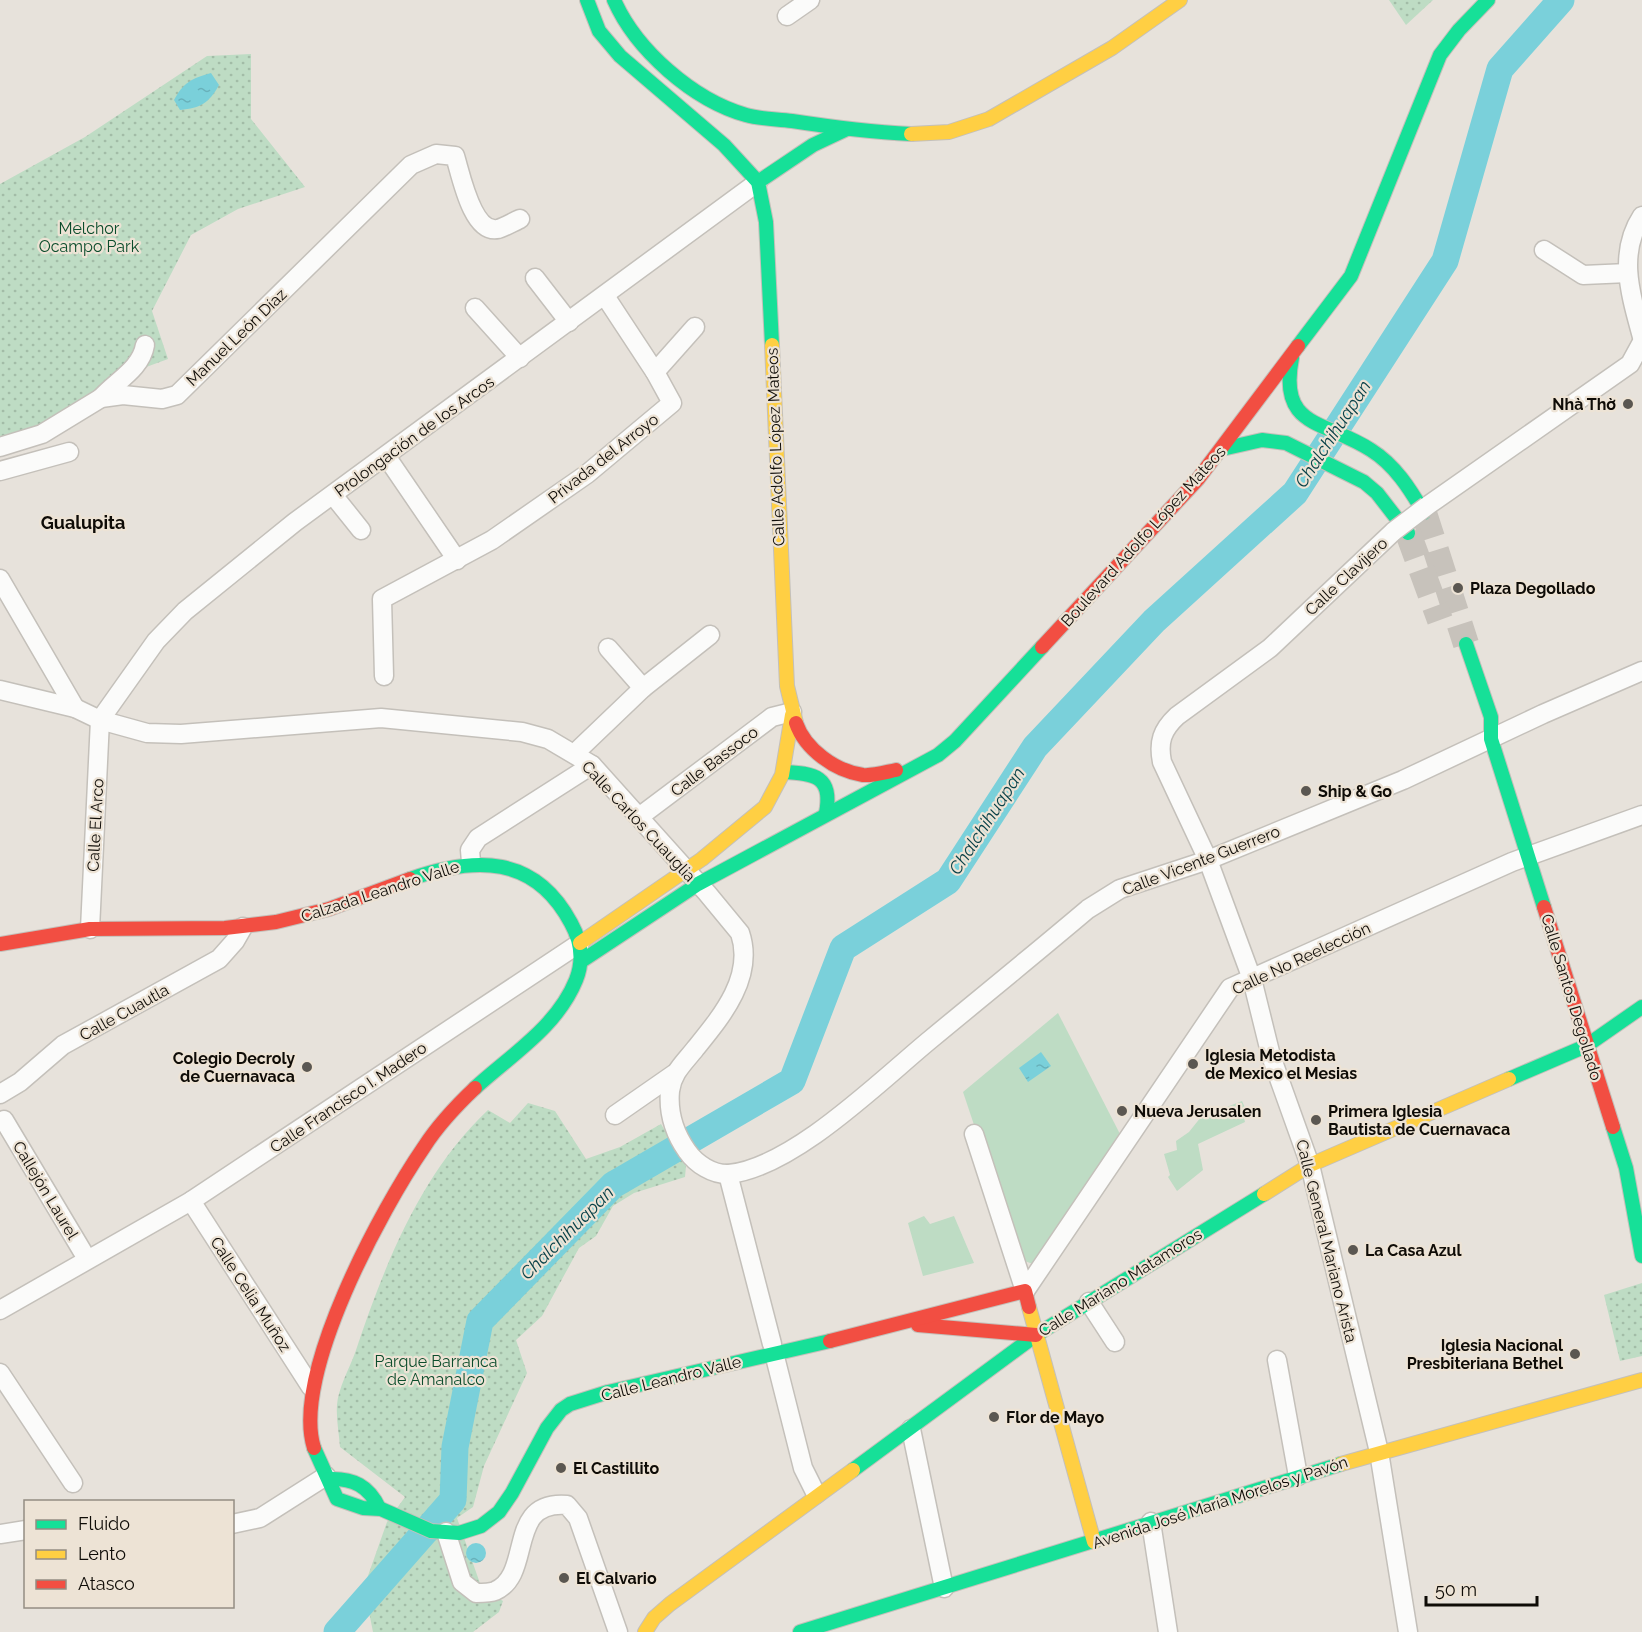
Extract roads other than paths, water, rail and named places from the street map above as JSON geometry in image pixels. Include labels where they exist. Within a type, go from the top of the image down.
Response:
[{"type":"street","points":[[587,0],[599,31],[620,56],[724,145],[758,182],[813,145],[847,129]]},
{"type":"street","points":[[615,0],[622,18],[670,73],[698,93],[746,115],[847,129],[910,134],[949,132],[989,119],[1112,48],[1180,0]]},
{"type":"street","points":[[787,16],[810,0]]},
{"type":"street","name":"Boulevard Adolfo López Mateos","points":[[692,877],[826,813],[917,766],[955,741],[1198,478],[1292,358],[1351,276],[1440,55],[1459,30],[1488,0]]},
{"type":"street","name":"Manuel León Díaz","points":[[0,447],[42,434],[101,398],[123,394],[162,399],[177,395],[411,165],[436,154],[455,156],[475,215],[484,227],[497,229],[520,219]]},
{"type":"street","name":"Prolongación de los Arcos","points":[[100,720],[156,641],[185,611],[333,495],[758,182]]},
{"type":"street","name":"Calle Adolfo López Mateos","points":[[758,182],[766,222],[769,260],[779,541],[787,686],[792,712],[801,738],[828,762],[864,775],[917,766]]},
{"type":"street","points":[[1642,216],[1627,248],[1629,290],[1642,339]]},
{"type":"street","points":[[1544,250],[1583,275],[1628,273]]},
{"type":"street","points":[[535,278],[569,322]]},
{"type":"street","name":"Privada del Arroyo","points":[[384,676],[382,599],[457,560],[587,474],[672,403],[655,372],[605,296]]},
{"type":"street","points":[[475,308],[520,358]]},
{"type":"street","points":[[655,372],[695,327]]},
{"type":"street","name":"Calle Clavijero","points":[[1208,861],[1162,762],[1160,749],[1166,727],[1194,702],[1270,648],[1425,510],[1630,364],[1642,339]]},
{"type":"street","points":[[101,398],[133,369],[143,356],[144,345]]},
{"type":"street","points":[[1292,358],[1288,382],[1289,394],[1300,413],[1370,449],[1402,476],[1425,510]]},
{"type":"street","points":[[1221,449],[1260,440],[1287,443],[1350,473],[1377,493],[1402,530]]},
{"type":"street","points":[[0,471],[69,452]]},
{"type":"street","points":[[386,456],[457,560]]},
{"type":"street","points":[[333,495],[361,530]]},
{"type":"street","points":[[0,579],[75,708]]},
{"type":"street","points":[[574,753],[643,688],[710,635]]},
{"type":"street","name":"Calle Santos Degollado","points":[[1466,644],[1491,717],[1491,740],[1626,1168],[1642,1256]]},
{"type":"street","points":[[608,648],[643,688]]},
{"type":"street","name":"Calle Vicente Guerrero","points":[[720,1173],[752,1169],[774,1159],[841,1116],[1088,909],[1120,889],[1208,861],[1403,780],[1642,671]]},
{"type":"street","name":"Calle Carlos Cuauglia","points":[[0,690],[75,708],[100,720],[147,733],[181,734],[381,718],[522,732],[548,739],[592,765],[740,933],[745,948],[743,966],[732,1000],[672,1082],[615,1115]]},
{"type":"street","name":"Calle Adolfo López Mateos","points":[[692,877],[765,807],[783,772],[790,744],[792,712]]},
{"type":"street","name":"Calle Bassoco","points":[[639,817],[772,717],[792,712]]},
{"type":"street","name":"Calle El Arco","points":[[90,929],[100,720]]},
{"type":"street","name":"Calle Santos Degollado","points":[[1477,724],[1491,740]]},
{"type":"street","points":[[471,862],[470,850],[478,838],[592,765]]},
{"type":"street","points":[[783,772],[811,773],[822,780],[828,791],[826,813]]},
{"type":"street","name":"Calle No Reelección","points":[[1025,1291],[1230,988],[1529,855],[1642,816]]},
{"type":"street","name":"Calle General Mariano Arista","points":[[1208,861],[1252,979],[1271,1056],[1310,1164],[1379,1452],[1408,1632]]},
{"type":"street","name":"Calzada Leandro Valle","points":[[0,944],[90,929],[243,927],[327,910],[447,867],[471,862],[508,866],[553,893],[581,951]]},
{"type":"street","name":"Calle Francisco I. Madero","points":[[0,1310],[191,1200],[581,951],[600,926],[692,877]]},
{"type":"street","name":"Calle Cuautla","points":[[0,1094],[20,1082],[63,1045],[219,959],[243,927]]},
{"type":"street","points":[[581,951],[569,995],[555,1017],[442,1123],[408,1172],[383,1215],[323,1348],[311,1387],[310,1432],[337,1499],[365,1509],[381,1509],[438,1532],[462,1582],[476,1593],[495,1591],[506,1583],[515,1565],[530,1520],[540,1508],[554,1504],[567,1504],[578,1518],[618,1632]]},
{"type":"street","name":"Calle Mariano Matamoros","points":[[645,1632],[654,1618],[670,1604],[816,1494],[911,1429],[1036,1335],[1310,1164],[1586,1046],[1642,1007]]},
{"type":"street","points":[[672,1082],[672,1120],[678,1136],[690,1155],[720,1173],[773,1348],[803,1468],[816,1494]]},
{"type":"street","name":"Callejón Laurel","points":[[4,1120],[87,1259]]},
{"type":"street","points":[[974,1134],[1025,1291],[1094,1542]]},
{"type":"street","name":"Calle Celia Muñoz","points":[[191,1200],[311,1387]]},
{"type":"street","name":"Calle Leandro Valle","points":[[438,1532],[463,1531],[484,1524],[504,1506],[521,1483],[545,1429],[563,1408],[608,1392],[773,1348],[903,1324],[1025,1291]]},
{"type":"street","points":[[1089,1302],[1115,1342]]},
{"type":"street","points":[[903,1324],[1036,1335]]},
{"type":"street","points":[[1277,1360],[1298,1476]]},
{"type":"street","points":[[0,1372],[73,1484]]},
{"type":"street","name":"Avenida José María Morelos y Pavón","points":[[800,1632],[1094,1542],[1298,1476],[1642,1380]]},
{"type":"street","points":[[911,1429],[944,1588]]},
{"type":"street","points":[[234,1524],[260,1518],[328,1477],[348,1477],[374,1494],[381,1509]]},
{"type":"street","points":[[1152,1522],[1168,1632]]},
{"type":"street","points":[[0,1534],[24,1530]]},
{"type":"water","points":[[211,73],[219,85],[212,96],[204,104],[180,110],[174,100],[181,89],[193,79]]},
{"type":"water","points":[[1041,1052],[1051,1066],[1028,1082],[1019,1068]]},
{"type":"water","points":[[476,1543],[483,1546],[486,1553],[483,1560],[476,1563],[469,1560],[466,1553],[469,1546]]},
{"type":"waterway","name":"Chalchihuapan","points":[[337,1632],[453,1500],[455,1447],[480,1321],[613,1185],[792,1081],[843,948],[948,881],[1035,747],[1154,621],[1295,493],[1445,261],[1500,69],[1561,0]]},
{"type":"tunnel","points":[[1424,513],[1466,644]]},
{"type":"tunnel","points":[[1408,533],[1440,620]]},
{"type":"place","name":"Nhà Thờ","points":[[1628,404]]},
{"type":"place","name":"Plaza Degollado","points":[[1458,588]]},
{"type":"place","name":"Ship & Go","points":[[1306,791]]},
{"type":"place","name":"Iglesia Metodista de Mexico el Mesias","points":[[1193,1064]]},
{"type":"place","name":"Colegio Decroly de Cuernavaca","points":[[307,1067]]},
{"type":"place","name":"Nueva Jerusalen","points":[[1122,1111]]},
{"type":"place","name":"Primera Iglesia Bautista de Cuernavaca","points":[[1316,1120]]},
{"type":"place","name":"La Casa Azul","points":[[1353,1250]]},
{"type":"place","name":"Iglesia Nacional Presbiteriana Bethel","points":[[1575,1354]]},
{"type":"place","name":"Flor de Mayo","points":[[994,1417]]},
{"type":"place","name":"El Castillito","points":[[561,1468]]},
{"type":"place","name":"El Calvario","points":[[564,1578]]},
{"type":"district","name":"Gualupita","points":[[83,523]]},
{"type":"park label","name":"Melchor Ocampo Park","points":[[89,237]]},
{"type":"park label","name":"Parque Barranca de Amanalco","points":[[436,1370]]}]
